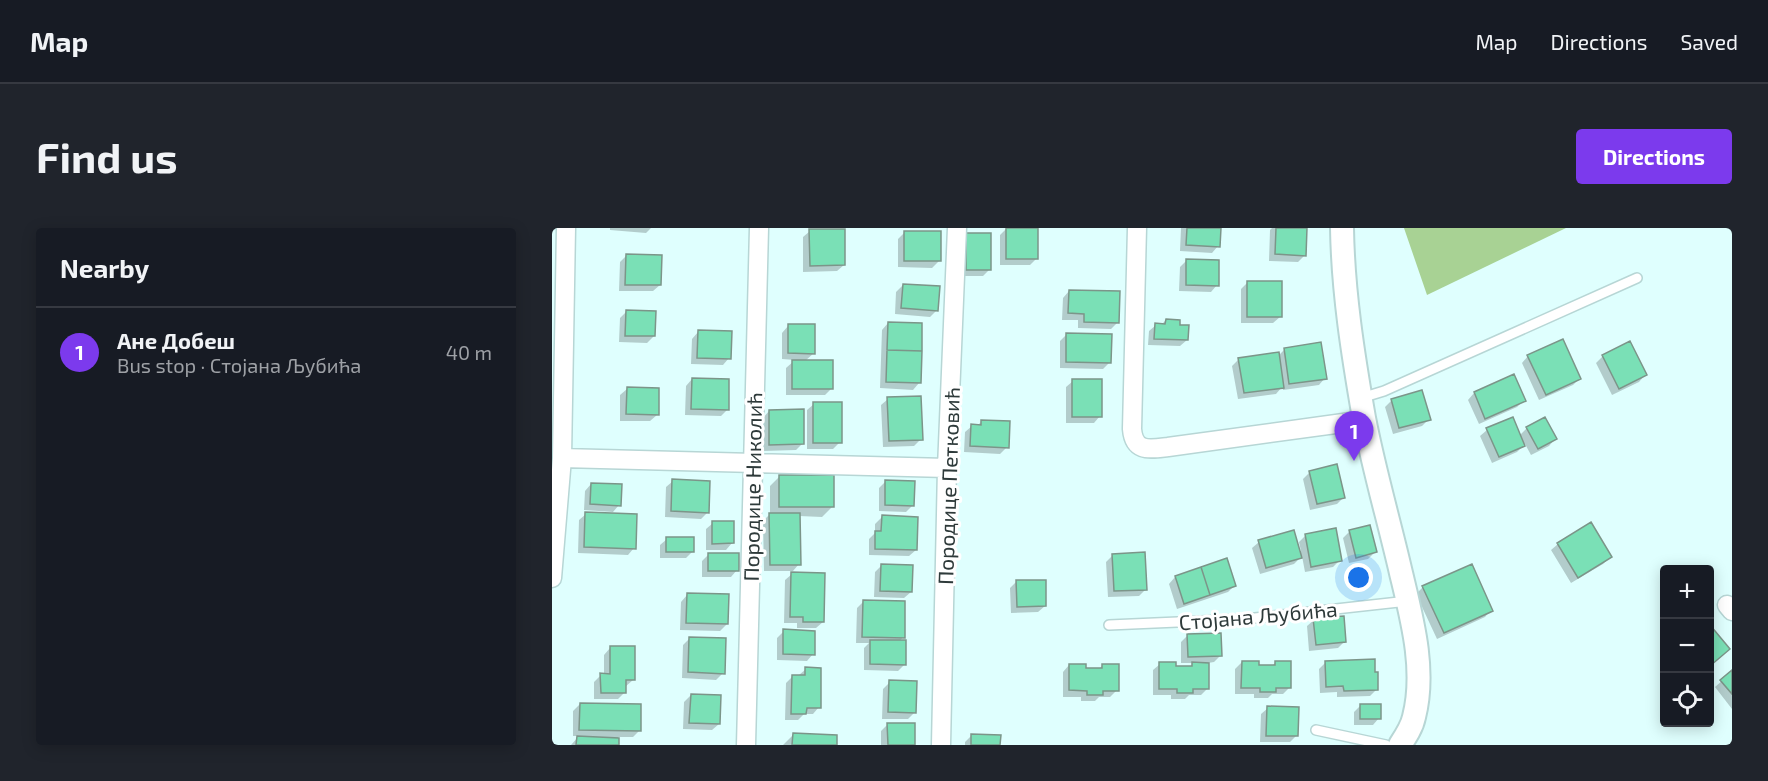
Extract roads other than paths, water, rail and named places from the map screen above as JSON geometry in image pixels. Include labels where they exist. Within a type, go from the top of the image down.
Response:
[{"type":"street","points":[[552,578],[566,228]]},
{"type":"street","name":"Породице Николић","points":[[746,745],[759,228]]},
{"type":"street","name":"Породице Петковић","points":[[941,745],[947,468],[957,228]]},
{"type":"street","points":[[1137,228],[1132,429],[1138,446],[1149,449],[1168,447],[1363,409]]},
{"type":"street","points":[[1342,228],[1347,309],[1363,409],[1408,601],[1417,660],[1418,689],[1414,717],[1400,745]]},
{"type":"street","points":[[557,458],[947,468]]},
{"type":"lane","points":[[1363,409],[1384,391],[1637,278]]},
{"type":"lane","name":"Стојана Љубића","points":[[1109,625],[1246,619],[1408,601]]},
{"type":"lane","points":[[1316,730],[1386,745]]},
{"type":"place","name":"Ане Добеш","points":[[1354,461]]}]
